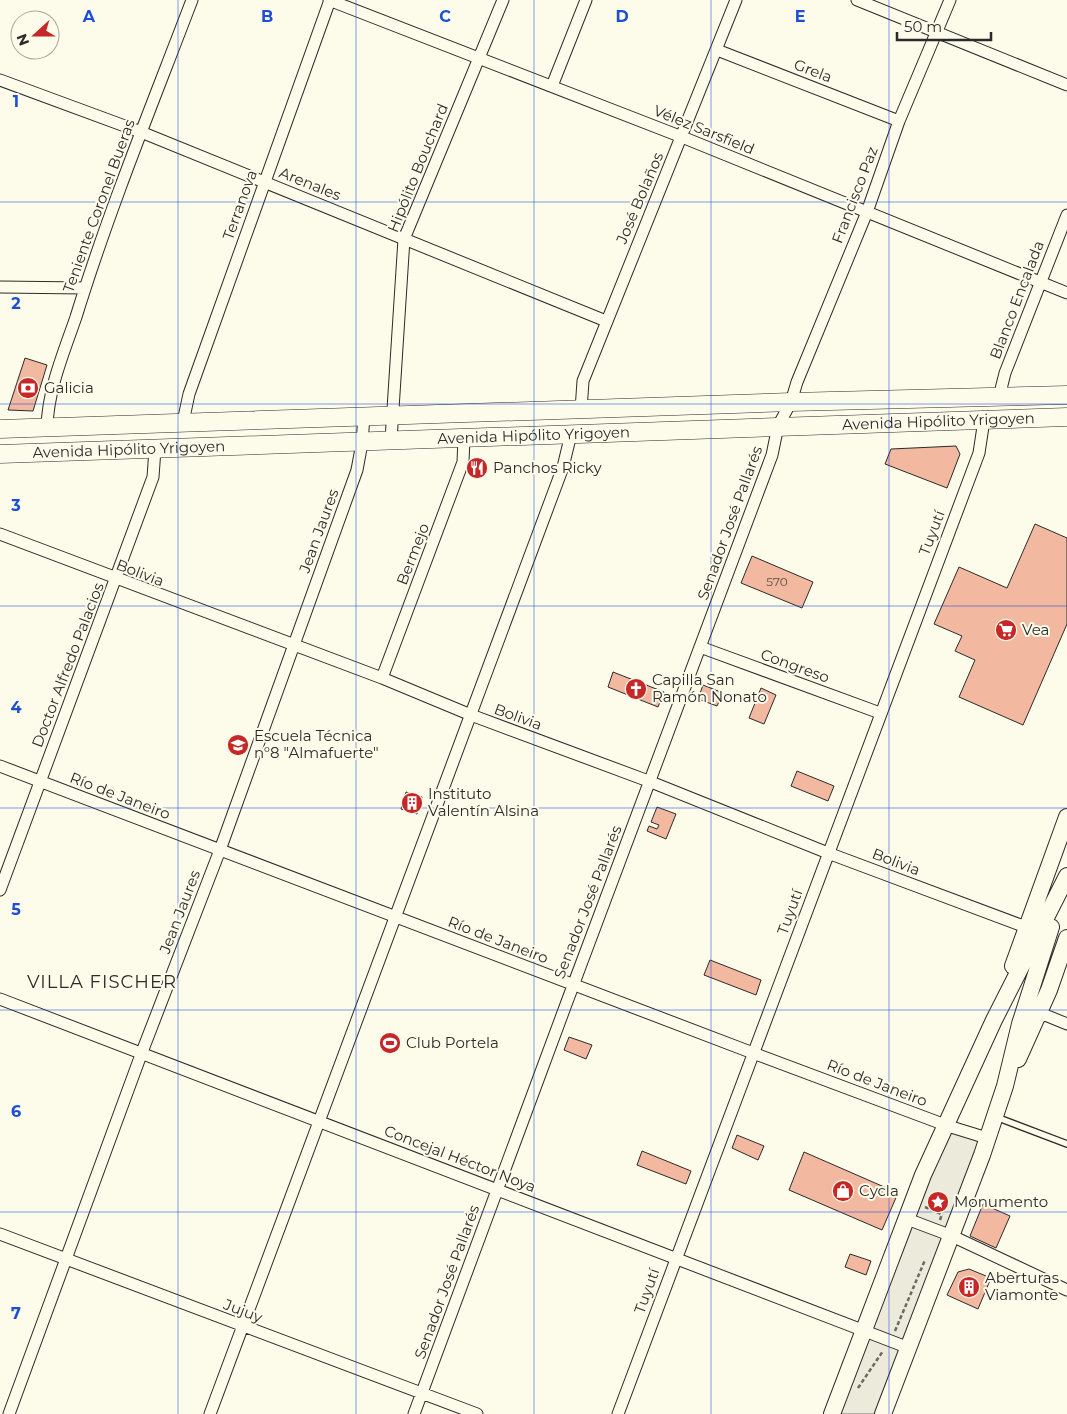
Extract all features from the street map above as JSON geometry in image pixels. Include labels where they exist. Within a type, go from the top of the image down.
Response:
[{"type":"main road","name":"Avenida Hipólito Yrigoyen","points":[[0,428],[393,414],[1067,395]]},
{"type":"main road","name":"Avenida Hipólito Yrigoyen","points":[[0,454],[362,443],[392,440],[778,426],[1067,418]]},
{"type":"main road","points":[[994,1020],[1067,817]]},
{"type":"main road","points":[[832,1414],[923,1175],[948,1126],[994,1020],[1067,877]]},
{"type":"main road","points":[[883,1414],[909,1348],[949,1230],[987,1138],[1005,1086],[1020,1024],[1067,877]]},
{"type":"main road","points":[[1005,1086],[1038,1017],[1067,938]]},
{"type":"street","name":"Teniente Coronel Bueras","points":[[48,427],[50,399],[84,288],[192,0]]},
{"type":"street","name":"Vélez Sarsfield","points":[[330,0],[682,137],[1067,293]]},
{"type":"street","name":"Terranova","points":[[183,422],[189,394],[330,0]]},
{"type":"street","name":"Hipólito Bouchard","points":[[393,414],[404,239],[503,0]]},
{"type":"street","points":[[552,86],[586,0]]},
{"type":"street","name":"José Bolaños","points":[[581,410],[583,382],[606,321],[736,0]]},
{"type":"street","points":[[857,0],[1067,84]]},
{"type":"street","name":"Francisco Paz","points":[[791,402],[797,382],[866,212],[899,121],[950,0]]},
{"type":"street","name":"Grela","points":[[717,50],[899,121]]},
{"type":"street","name":"Arenales","points":[[0,80],[141,132],[606,321]]},
{"type":"street","name":"Blanco Encalada","points":[[999,397],[1004,374],[1067,215]]},
{"type":"street","points":[[0,287],[84,288]]},
{"type":"street","name":"Senador José Pallarés","points":[[414,1414],[572,984],[651,782],[772,455],[778,426],[791,402]]},
{"type":"street","points":[[392,440],[393,414]]},
{"type":"street","name":"Jean Jaures","points":[[9,1414],[142,1052],[220,850],[357,470],[364,416]]},
{"type":"street","name":"Tuyutí","points":[[618,1414],[880,713],[979,454],[984,420]]},
{"type":"street","points":[[210,1414],[397,917],[563,467],[571,434]]},
{"type":"street","name":"Bermejo","points":[[382,678],[463,462],[464,438]]},
{"type":"street","name":"Doctor Alfredo Palacios","points":[[0,890],[153,477],[155,449]]},
{"type":"street","name":"Bolivia","points":[[0,534],[116,580],[382,678],[471,715],[651,782],[1026,927]]},
{"type":"street","name":"Congreso","points":[[700,647],[880,713]]},
{"type":"street","name":"Río de Janeiro","points":[[0,766],[753,1053],[948,1126],[987,1138]]},
{"type":"street","name":"Concejal Héctor Noya","points":[[0,999],[909,1348]]},
{"type":"street","points":[[1038,1017],[1046,1015],[1067,1024]]},
{"type":"street","points":[[910,1212],[1067,1290]]},
{"type":"street","name":"Jujuy","points":[[0,1234],[477,1414]]},
{"type":"lane","points":[[994,1117],[1067,1144]]},
{"type":"path","points":[[910,1212],[927,1207],[942,1214],[949,1230]]},
{"type":"path","points":[[942,1214],[949,1230]]},
{"type":"path","points":[[856,1391],[898,1328],[926,1258]]},
{"type":"shaded area","points":[[948,1126],[987,1138],[883,1414],[832,1414]]},
{"type":"building","name":"Galicia","points":[[25,358],[47,365],[33,411],[8,410]]},
{"type":"building","points":[[956,446],[960,454],[947,488],[885,464],[891,449]]},
{"type":"building","name":"Vea","points":[[1035,524],[1067,538],[1067,624],[1023,725],[959,697],[975,660],[955,651],[962,636],[934,624],[959,567],[1007,588]]},
{"type":"building","points":[[752,556],[813,582],[802,608],[741,583]]},
{"type":"building","name":"Capilla San Ramón Nonato","points":[[613,672],[664,692],[658,707],[608,687]]},
{"type":"building","points":[[703,685],[723,693],[717,706],[698,699]]},
{"type":"building","points":[[761,688],[776,695],[764,724],[749,718]]},
{"type":"building","points":[[797,771],[834,786],[828,801],[791,786]]},
{"type":"building","name":"Instituto Valentín Alsina","points":[[406,792],[422,797],[417,814],[401,809]]},
{"type":"building","points":[[657,807],[676,814],[666,839],[647,831],[649,826],[657,829],[659,825],[651,822]]},
{"type":"building","points":[[710,960],[761,980],[756,995],[704,975]]},
{"type":"building","points":[[569,1037],[592,1045],[586,1059],[564,1050]]},
{"type":"building","points":[[737,1135],[764,1146],[758,1160],[732,1148]]},
{"type":"building","points":[[642,1151],[691,1171],[686,1184],[637,1165]]},
{"type":"building","name":"Cycla","points":[[804,1152],[898,1193],[882,1230],[789,1190]]},
{"type":"building","points":[[983,1204],[1010,1216],[996,1248],[970,1236]]},
{"type":"building","points":[[850,1254],[871,1261],[866,1275],[845,1267]]},
{"type":"building","name":"Aberturas Viamonte","points":[[969,1269],[991,1278],[978,1309],[947,1295],[958,1272]]},
{"type":"place","name":"Galicia","points":[[28,388]]},
{"type":"place","name":"Panchos Ricky","points":[[477,468]]},
{"type":"place","name":"Vea","points":[[1006,630]]},
{"type":"place","name":"Capilla San Ramón Nonato","points":[[636,689]]},
{"type":"place","name":"Escuela Técnica n°8 \"Almafuerte\"","points":[[238,745]]},
{"type":"place","name":"Instituto Valentín Alsina","points":[[412,803]]},
{"type":"place","name":"Club Portela","points":[[390,1043]]},
{"type":"place","name":"Cycla","points":[[843,1191]]},
{"type":"place","name":"Monumento","points":[[938,1202]]},
{"type":"place","name":"Aberturas Viamonte","points":[[969,1287]]},
{"type":"district","name":"VILLA FISCHER","points":[[102,982]]}]
